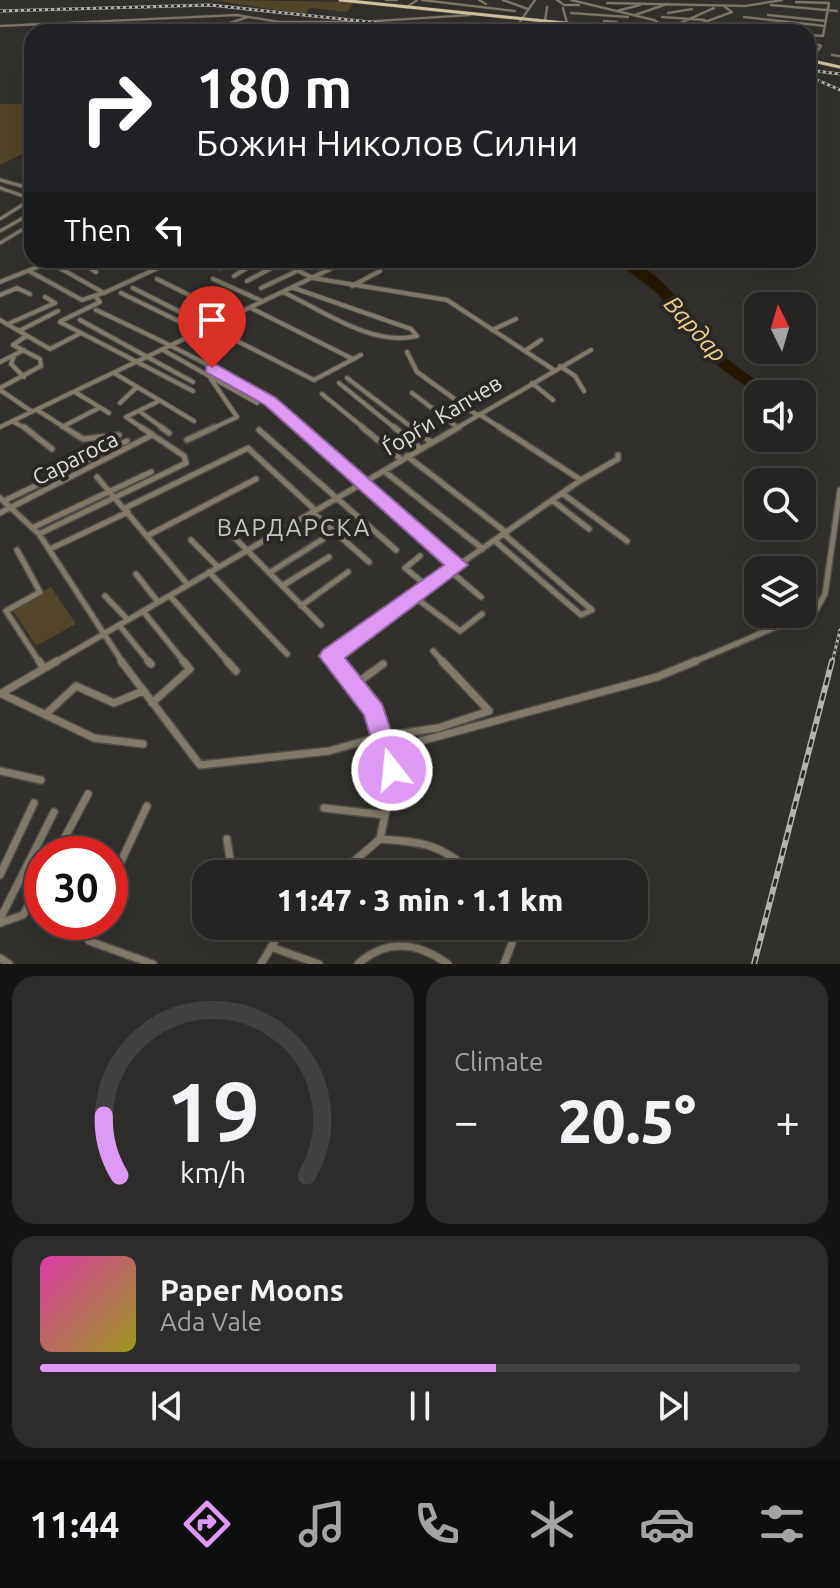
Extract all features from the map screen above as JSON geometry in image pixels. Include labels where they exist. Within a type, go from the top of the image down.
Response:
[{"type":"main road","points":[[340,0],[395,2],[407,7],[467,17],[520,18],[570,24]]},
{"type":"main road","points":[[816,62],[840,66]]},
{"type":"street","points":[[386,0],[395,2],[388,19]]},
{"type":"street","points":[[407,7],[417,0]]},
{"type":"street","points":[[422,0],[515,11]]},
{"type":"street","points":[[479,0],[486,7]]},
{"type":"street","points":[[503,0],[528,9]]},
{"type":"street","points":[[517,24],[535,0]]},
{"type":"street","points":[[557,0],[564,5],[588,5]]},
{"type":"street","points":[[571,0],[657,24]]},
{"type":"street","points":[[607,3],[724,7],[782,0]]},
{"type":"street","points":[[796,2],[828,5],[838,11]]},
{"type":"street","points":[[563,8],[569,14],[636,16],[668,4]]},
{"type":"street","points":[[764,4],[828,5]]},
{"type":"street","points":[[616,11],[640,5]]},
{"type":"street","points":[[766,24],[771,5]]},
{"type":"street","points":[[804,5],[828,5]]},
{"type":"street","points":[[816,36],[823,36],[828,5]]},
{"type":"street","points":[[545,6],[545,21]]},
{"type":"street","points":[[668,13],[697,6]]},
{"type":"street","points":[[481,16],[486,7]]},
{"type":"street","points":[[675,24],[716,7]]},
{"type":"street","points":[[699,24],[732,12],[724,7]]},
{"type":"street","points":[[567,23],[568,10],[573,8]]},
{"type":"street","points":[[768,15],[826,21]]},
{"type":"street","points":[[50,24],[249,16],[274,22],[467,17]]},
{"type":"street","points":[[226,24],[249,16]]},
{"type":"street","points":[[455,22],[460,16]]},
{"type":"street","points":[[433,17],[434,24]]},
{"type":"street","points":[[662,17],[708,20]]},
{"type":"street","points":[[744,17],[806,24]]},
{"type":"street","points":[[604,21],[617,24]]},
{"type":"street","points":[[361,22],[371,24]]},
{"type":"street","points":[[0,26],[24,25]]},
{"type":"street","points":[[816,25],[825,26]]},
{"type":"street","points":[[832,55],[840,56]]},
{"type":"street","points":[[1,180],[24,185]]},
{"type":"street","points":[[0,188],[24,196]]},
{"type":"street","points":[[0,219],[24,204]]},
{"type":"street","points":[[0,230],[24,216]]},
{"type":"street","points":[[0,243],[24,230]]},
{"type":"street","points":[[0,282],[36,268]]},
{"type":"street","points":[[63,268],[102,292]]},
{"type":"street","points":[[90,268],[96,272]]},
{"type":"street","points":[[29,271],[82,300],[157,268]]},
{"type":"street","points":[[234,276],[247,268]]},
{"type":"street","points":[[247,281],[268,268]]},
{"type":"street","points":[[290,268],[313,278],[352,286],[389,289],[447,300],[554,370]]},
{"type":"street","points":[[0,427],[333,268]]},
{"type":"street","points":[[352,286],[380,271]]},
{"type":"street","points":[[261,288],[296,272]]},
{"type":"street","points":[[157,279],[232,316]]},
{"type":"street","points":[[213,279],[263,302]]},
{"type":"street","points":[[283,292],[383,340],[407,341],[417,333],[293,287]]},
{"type":"street","points":[[2,297],[17,288],[30,294]]},
{"type":"street","points":[[133,288],[314,380],[361,355]]},
{"type":"street","points":[[121,293],[199,332]]},
{"type":"street","points":[[95,296],[100,302],[60,322],[193,391]]},
{"type":"street","points":[[7,325],[55,303],[45,297]]},
{"type":"street","points":[[250,308],[354,359]]},
{"type":"street","points":[[96,310],[171,345],[271,402],[458,565]]},
{"type":"street","points":[[18,332],[58,311]]},
{"type":"street","points":[[492,330],[516,319]]},
{"type":"street","points":[[0,320],[50,349],[82,332]]},
{"type":"street","points":[[80,320],[193,382]]},
{"type":"street","points":[[26,336],[13,344],[42,364],[1,391],[83,439],[119,435]]},
{"type":"street","points":[[525,351],[541,340]]},
{"type":"street","points":[[162,349],[257,403]]},
{"type":"street","points":[[0,362],[24,350]]},
{"type":"street","name":"Ѓорѓи Капчев","points":[[0,694],[591,350]]},
{"type":"street","points":[[407,352],[417,372],[581,480]]},
{"type":"street","points":[[14,356],[11,364],[24,377]]},
{"type":"street","points":[[560,366],[575,376],[584,391]]},
{"type":"street","points":[[114,373],[157,402],[173,405],[194,421]]},
{"type":"street","points":[[187,440],[237,417],[211,378]]},
{"type":"street","points":[[347,378],[431,442]]},
{"type":"street","points":[[339,383],[420,448]]},
{"type":"street","points":[[532,383],[553,400]]},
{"type":"street","points":[[120,403],[137,387]]},
{"type":"street","points":[[74,392],[109,413]]},
{"type":"street","points":[[412,393],[457,427]]},
{"type":"street","points":[[322,394],[506,534],[592,610],[581,615],[495,541]]},
{"type":"street","points":[[39,534],[116,499],[188,460],[126,417],[157,402]]},
{"type":"street","points":[[62,427],[99,408]]},
{"type":"street","points":[[138,410],[169,433]]},
{"type":"street","points":[[12,421],[33,432],[52,449]]},
{"type":"street","points":[[259,430],[396,550]]},
{"type":"street","name":"Сарагоса","points":[[0,513],[152,435]]},
{"type":"street","points":[[127,441],[2,500],[34,527],[102,635],[195,762],[205,765],[329,751],[382,736],[438,728],[489,711]]},
{"type":"street","points":[[50,549],[248,448],[369,562]]},
{"type":"street","points":[[355,860],[380,839],[393,777],[388,750],[374,711],[332,662],[332,653],[581,480],[618,459],[618,455]]},
{"type":"street","points":[[384,471],[483,549]]},
{"type":"street","points":[[34,527],[151,472]]},
{"type":"street","points":[[97,477],[188,585]]},
{"type":"street","points":[[149,535],[256,479]]},
{"type":"street","points":[[388,750],[657,677],[816,610],[825,594],[840,490]]},
{"type":"street","points":[[562,493],[627,541]]},
{"type":"street","points":[[552,500],[589,529]]},
{"type":"street","points":[[224,527],[321,625]]},
{"type":"street","points":[[269,573],[323,539]]},
{"type":"street","points":[[191,540],[218,567]]},
{"type":"street","points":[[17,550],[40,592],[3,610],[44,668]]},
{"type":"street","points":[[420,556],[405,568],[427,586]]},
{"type":"street","points":[[282,586],[329,557]]},
{"type":"street","points":[[449,570],[481,597]]},
{"type":"street","points":[[209,572],[287,654]]},
{"type":"street","points":[[301,606],[348,572]]},
{"type":"street","points":[[136,574],[158,602]]},
{"type":"street","points":[[105,596],[128,620]]},
{"type":"street","points":[[170,596],[236,671]]},
{"type":"street","points":[[413,596],[460,631],[482,614]]},
{"type":"street","points":[[143,611],[190,669],[152,703]]},
{"type":"street","points":[[119,625],[151,664]]},
{"type":"street","points":[[433,651],[489,711],[491,722]]},
{"type":"street","points":[[353,686],[383,664]]},
{"type":"street","points":[[46,714],[76,686],[114,703],[143,691]]},
{"type":"street","points":[[0,694],[102,741],[143,744]]},
{"type":"street","points":[[0,771],[14,777],[41,780]]},
{"type":"street","points":[[66,836],[88,794]]},
{"type":"street","points":[[0,875],[34,803]]},
{"type":"street","points":[[128,847],[147,806]]},
{"type":"street","points":[[324,808],[385,815]]},
{"type":"street","points":[[0,921],[54,812]]},
{"type":"street","points":[[227,839],[230,860]]},
{"type":"street","points":[[380,839],[441,846],[461,860]]},
{"type":"street","points":[[0,921],[24,913]]},
{"type":"street","points":[[89,940],[153,964]]},
{"type":"street","points":[[261,964],[275,940]]},
{"type":"street","points":[[504,964],[513,940]]},
{"type":"street","points":[[358,964],[376,949],[406,943],[426,947],[448,964]]},
{"type":"street","points":[[271,947],[319,964]]},
{"type":"street","points":[[0,958],[9,964]]},
{"type":"shaded area","points":[[212,0],[354,2],[347,12],[310,8],[304,14]]},
{"type":"shaded area","points":[[0,104],[24,104],[24,153],[0,165]]},
{"type":"shaded area","points":[[51,587],[76,624],[36,646],[11,608]]},
{"type":"water","name":"Вардар","points":[[624,268],[643,268],[661,281],[720,352],[756,380],[744,380],[744,385],[701,350],[657,293]]},
{"type":"railway","points":[[0,11],[210,5],[389,24]]},
{"type":"railway","points":[[816,71],[840,74]]},
{"type":"railway","points":[[816,80],[840,90]]},
{"type":"railway","points":[[832,663],[840,630]]},
{"type":"railway","points":[[754,964],[832,661]]},
{"type":"district","name":"ВАРДАРСКА","points":[[294,528]]},
{"type":"route","points":[[212,368],[271,402],[365,482],[361,484],[365,488],[458,565],[330,656],[374,711],[392,770]]}]
